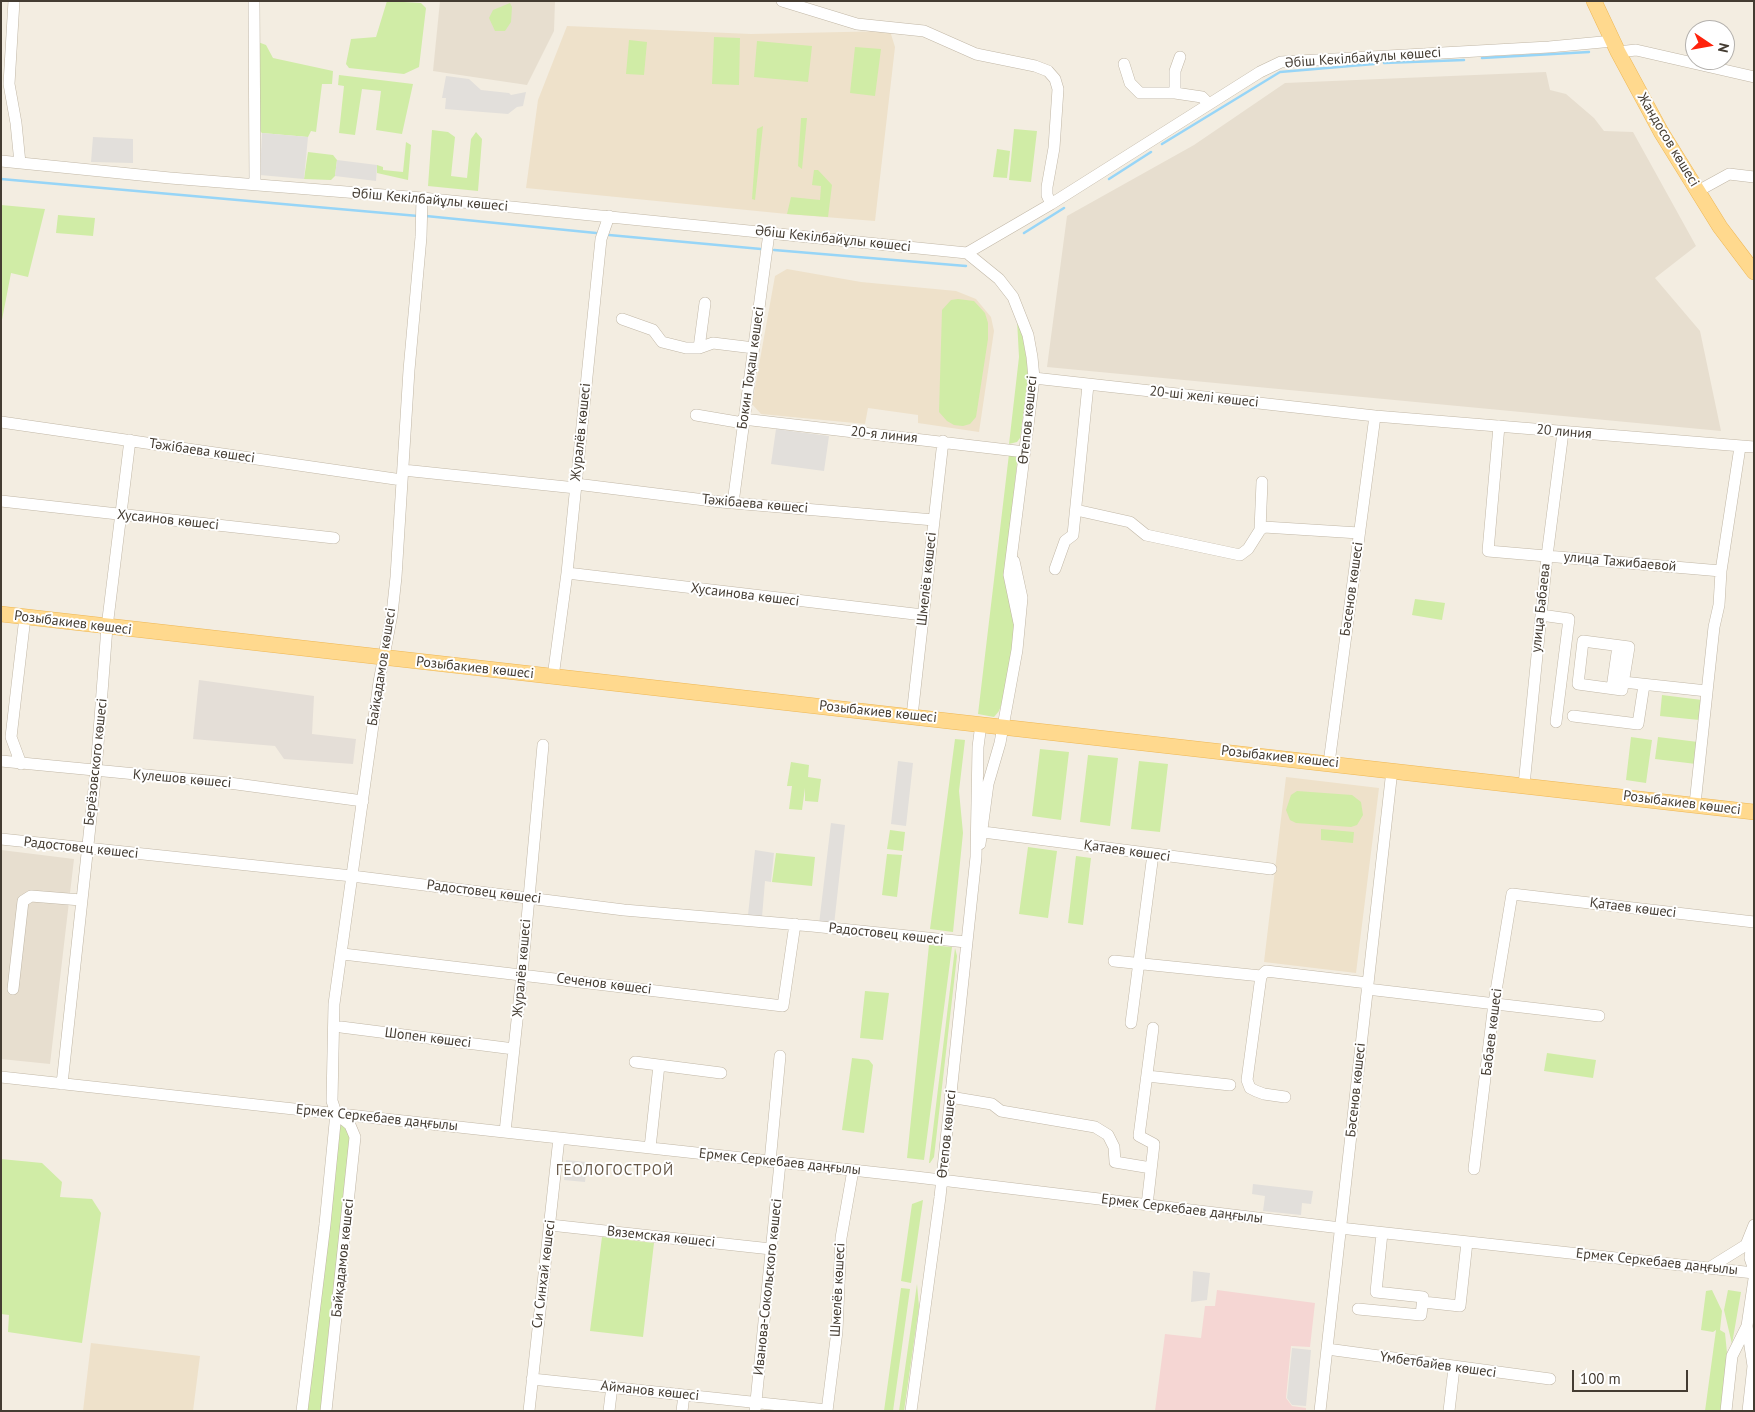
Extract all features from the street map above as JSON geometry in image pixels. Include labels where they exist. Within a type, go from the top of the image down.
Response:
[{"type":"main road","name":"Жандосов көшесі","points":[[1594,1],[1615,47],[1660,132],[1720,227],[1754,272]]},
{"type":"main road","name":"Розыбакиев көшесі","points":[[1,614],[1754,812]]},
{"type":"street","points":[[14,1],[8,84],[16,123],[20,163]]},
{"type":"street","points":[[254,1],[255,184]]},
{"type":"street","points":[[782,1],[857,24],[924,31],[976,54],[1035,66],[1048,71],[1055,79],[1058,89],[1054,148],[1046,187],[1051,204]]},
{"type":"street","name":"Әбіш Кекілбайұлы көшесі","points":[[1,161],[422,198],[967,253],[1051,204],[1260,72],[1281,62],[1549,47],[1615,47],[1754,77]]},
{"type":"street","points":[[1175,93],[1176,71],[1180,57]]},
{"type":"street","points":[[1124,64],[1130,83],[1140,93],[1175,93],[1202,97],[1209,104]]},
{"type":"street","points":[[1698,191],[1729,174],[1754,177]]},
{"type":"street","name":"Байқадамов көшесі","points":[[302,1411],[336,1113],[332,1101],[333,1026],[352,876],[396,577],[422,198]]},
{"type":"street","name":"Журалёв көшесі","points":[[553,677],[567,573],[601,239],[609,216]]},
{"type":"street","name":"Бокин Тоқаш көшесі","points":[[733,503],[769,233]]},
{"type":"street","name":"Өтепов көшесі","points":[[967,253],[999,279],[1013,297],[1028,335],[1034,378],[1013,549],[1022,598],[1017,650],[1003,726],[988,784],[983,832],[976,857]]},
{"type":"street","points":[[699,348],[705,302]]},
{"type":"street","points":[[622,319],[653,330],[662,342],[686,348],[699,348],[713,343],[754,348]]},
{"type":"street","name":"20-ші желі көшесі","points":[[1034,378],[1375,416]]},
{"type":"street","points":[[1056,569],[1065,541],[1074,534],[1088,385]]},
{"type":"street","name":"20-я линия","points":[[696,415],[943,441],[1025,452]]},
{"type":"street","name":"20 линия","points":[[1375,416],[1754,447]]},
{"type":"street","name":"Бәсенов көшесі","points":[[1329,763],[1375,416]]},
{"type":"street","name":"Тәжібаева көшесі","points":[[1,422],[403,475],[576,486],[733,503],[934,520]]},
{"type":"street","name":"улица Тажибаевой","points":[[1499,426],[1488,552],[1721,571]]},
{"type":"street","name":"улица Бабаева","points":[[1524,785],[1547,556],[1563,432]]},
{"type":"street","name":"Берёзовского көшесі","points":[[62,1084],[96,771],[107,627],[130,440]]},
{"type":"street","name":"Шмелёв көшесі","points":[[912,716],[943,441]]},
{"type":"street","points":[[1695,804],[1714,627],[1719,605],[1721,571],[1740,447]]},
{"type":"street","points":[[1076,510],[1130,522],[1146,535],[1240,555],[1248,549],[1260,530],[1262,482]]},
{"type":"street","name":"Хусаинов көшесі","points":[[1,501],[122,516],[334,538]]},
{"type":"street","points":[[1260,530],[1271,526],[1359,533]]},
{"type":"street","name":"Хусаинова көшесі","points":[[567,573],[923,615]]},
{"type":"street","points":[[1541,615],[1569,619],[1556,722]]},
{"type":"street","points":[[22,764],[10,737],[25,617]]},
{"type":"street","points":[[1583,641],[1618,646],[1628,647],[1622,690],[1578,684],[1583,641]]},
{"type":"street","points":[[1612,688],[1618,646]]},
{"type":"street","points":[[1623,682],[1707,691]]},
{"type":"street","points":[[1573,716],[1638,724],[1644,684]]},
{"type":"street","name":"Өтепов көшесі","points":[[911,1411],[942,1180],[976,857],[980,724]]},
{"type":"street","name":"Журалёв көшесі","points":[[505,1132],[543,745]]},
{"type":"street","name":"Кулешов көшесі","points":[[1,761],[229,783],[363,801]]},
{"type":"street","name":"Бәсенов көшесі","points":[[1320,1411],[1392,770]]},
{"type":"street","name":"Қатаев көшесі","points":[[983,832],[1271,869]]},
{"type":"street","name":"Радостовец көшесі","points":[[1,839],[352,876],[624,910],[759,919],[966,942]]},
{"type":"street","points":[[1131,1023],[1153,854]]},
{"type":"street","name":"Қатаев көшесі","points":[[1512,894],[1754,922]]},
{"type":"street","name":"Бабаев көшесі","points":[[1474,1169],[1494,1003],[1512,894]]},
{"type":"street","points":[[13,989],[23,901],[31,896],[81,900]]},
{"type":"street","name":"Сеченов көшесі","points":[[342,954],[783,1006],[795,924]]},
{"type":"street","points":[[1114,961],[1261,976]]},
{"type":"street","points":[[1285,1097],[1256,1091],[1250,1088],[1247,1080],[1261,976],[1266,971],[1599,1016]]},
{"type":"street","name":"Шопен көшесі","points":[[341,1027],[514,1049]]},
{"type":"street","points":[[1147,1205],[1154,1144],[1139,1136],[1153,1028]]},
{"type":"street","name":"Иванова-Сокольского көшесі","points":[[756,1407],[771,1250],[780,1056]]},
{"type":"street","points":[[635,1062],[721,1073]]},
{"type":"street","points":[[650,1148],[658,1065]]},
{"type":"street","points":[[1147,1076],[1230,1085]]},
{"type":"street","name":"Ермек Серкебаев даңғылы","points":[[1,1077],[942,1180],[1382,1233],[1754,1271]]},
{"type":"street","points":[[950,1097],[992,1104],[1001,1111],[1095,1127],[1108,1135],[1114,1147],[1115,1162],[1151,1168]]},
{"type":"street","name":"Байқадамов көшесі","points":[[326,1411],[355,1137],[350,1125],[336,1113]]},
{"type":"street","name":"Си Синхай көшесі","points":[[529,1411],[559,1138]]},
{"type":"street","name":"Шмелёв көшесі","points":[[827,1410],[837,1331],[841,1238],[853,1170]]},
{"type":"street","points":[[326,1211],[348,1213]]},
{"type":"street","name":"Вяземская көшесі","points":[[550,1225],[771,1250]]},
{"type":"street","points":[[1710,1268],[1746,1244],[1754,1225]]},
{"type":"street","points":[[1754,1231],[1750,1258],[1754,1271]]},
{"type":"street","points":[[1358,1309],[1421,1315],[1423,1297],[1376,1292],[1382,1233]]},
{"type":"street","points":[[1422,1302],[1460,1306],[1467,1242]]},
{"type":"street","points":[[1748,1411],[1753,1366],[1747,1326],[1754,1280]]},
{"type":"street","points":[[1726,1411],[1732,1356],[1747,1326]]},
{"type":"street","name":"Үмбетбайев көшесі","points":[[1327,1349],[1454,1368],[1550,1379]]},
{"type":"street","points":[[1449,1411],[1454,1368]]},
{"type":"street","name":"Айманов көшесі","points":[[532,1379],[684,1394],[756,1407],[827,1410]]},
{"type":"street","points":[[609,1411],[612,1386]]},
{"type":"street","points":[[682,1411],[684,1394]]},
{"type":"shaded area","points":[[440,1],[555,1],[554,31],[527,85],[433,71]]},
{"type":"shaded area","points":[[567,26],[751,34],[890,31],[895,47],[875,221],[526,188],[538,100]]},
{"type":"shaded area","points":[[1546,72],[1550,90],[1566,94],[1594,118],[1604,131],[1633,132],[1696,246],[1655,278],[1700,331],[1721,431],[1047,367],[1067,216],[1194,145],[1285,83]]},
{"type":"shaded area","points":[[446,76],[469,79],[481,90],[509,93],[511,95],[526,92],[523,106],[517,107],[508,114],[445,109],[446,98],[442,98]]},
{"type":"shaded area","points":[[262,133],[308,137],[304,179],[260,175]]},
{"type":"shaded area","points":[[93,137],[133,139],[133,163],[91,162]]},
{"type":"shaded area","points":[[337,160],[377,165],[376,181],[335,176]]},
{"type":"shaded area","points":[[787,269],[861,282],[956,291],[976,299],[991,317],[994,331],[979,432],[918,423],[918,415],[868,408],[865,424],[761,414],[752,404],[775,276]]},
{"type":"shaded area","points":[[776,429],[829,436],[824,471],[771,464]]},
{"type":"shaded area","points":[[199,680],[314,696],[312,734],[356,739],[353,764],[284,759],[275,746],[193,739]]},
{"type":"shaded area","points":[[898,761],[913,763],[906,826],[891,824]]},
{"type":"shaded area","points":[[1286,777],[1379,788],[1356,973],[1264,962]]},
{"type":"shaded area","points":[[831,823],[845,825],[834,925],[819,924]]},
{"type":"shaded area","points":[[1,850],[74,859],[50,1064],[1,1059]]},
{"type":"shaded area","points":[[755,850],[774,853],[771,882],[765,881],[762,917],[748,915]]},
{"type":"shaded area","points":[[566,1160],[587,1162],[585,1182],[564,1180]]},
{"type":"shaded area","points":[[1253,1184],[1313,1191],[1311,1204],[1302,1203],[1301,1215],[1263,1211],[1265,1196],[1252,1194]]},
{"type":"shaded area","points":[[1193,1271],[1210,1273],[1207,1300],[1191,1302]]},
{"type":"shaded area","points":[[1217,1290],[1315,1303],[1310,1347],[1291,1346],[1286,1398],[1292,1406],[1306,1408],[1306,1411],[1155,1411],[1165,1334],[1201,1338],[1205,1306],[1215,1306]]},
{"type":"shaded area","points":[[91,1343],[200,1356],[193,1411],[83,1411]]},
{"type":"shaded area","points":[[1292,1348],[1311,1350],[1306,1406],[1292,1405],[1287,1398]]},
{"type":"green space","points":[[387,1],[421,3],[426,8],[419,67],[404,74],[349,68],[346,64],[351,39],[376,37]]},
{"type":"green space","points":[[510,3],[512,7],[511,22],[505,31],[495,31],[489,18],[493,10]]},
{"type":"green space","points":[[714,37],[740,38],[739,85],[712,84]]},
{"type":"green space","points":[[629,40],[647,42],[644,75],[626,74]]},
{"type":"green space","points":[[757,41],[812,46],[808,82],[754,77]]},
{"type":"green space","points":[[258,42],[266,45],[273,58],[333,71],[332,84],[322,84],[316,132],[311,131],[308,137],[262,133],[257,128]]},
{"type":"green space","points":[[855,47],[881,49],[875,96],[850,93]]},
{"type":"green space","points":[[339,75],[413,84],[402,134],[376,130],[381,91],[362,89],[355,135],[339,133],[344,86],[338,85]]},
{"type":"green space","points":[[801,118],[807,118],[802,169],[798,166]]},
{"type":"green space","points":[[763,126],[755,200],[752,199],[757,129]]},
{"type":"green space","points":[[1014,129],[1037,131],[1031,182],[1009,180]]},
{"type":"green space","points":[[432,130],[448,132],[455,137],[451,176],[467,178],[471,139],[476,132],[482,139],[478,191],[428,186]]},
{"type":"green space","points":[[406,142],[411,145],[408,180],[377,173],[377,165],[383,167],[383,170],[403,172]]},
{"type":"green space","points":[[997,149],[1010,151],[1007,178],[993,177]]},
{"type":"green space","points":[[308,152],[333,155],[337,160],[335,176],[331,180],[304,179]]},
{"type":"green space","points":[[814,170],[818,170],[832,185],[828,217],[787,214],[791,197],[820,200],[821,186],[812,185]]},
{"type":"green space","points":[[1,205],[45,209],[28,277],[11,273],[1,325]]},
{"type":"green space","points":[[58,215],[95,218],[93,236],[56,233]]},
{"type":"green space","points":[[951,300],[974,301],[985,313],[988,323],[988,339],[976,417],[970,424],[963,426],[954,425],[947,421],[939,412],[942,310]]},
{"type":"green space","points":[[1017,320],[1022,331],[1029,373],[1020,438],[1017,442],[1009,444],[1019,357]]},
{"type":"green space","points":[[1009,454],[1016,455],[1017,463],[1005,581],[1015,629],[1005,695],[999,711],[994,717],[978,714]]},
{"type":"green space","points":[[1415,599],[1445,603],[1442,620],[1412,615]]},
{"type":"green space","points":[[1662,695],[1702,700],[1699,720],[1660,716]]},
{"type":"green space","points":[[1631,737],[1652,740],[1646,783],[1626,780]]},
{"type":"green space","points":[[1658,737],[1698,742],[1696,764],[1655,759]]},
{"type":"green space","points":[[955,739],[965,740],[959,791],[963,833],[953,932],[930,929]]},
{"type":"green space","points":[[1040,749],[1069,752],[1061,820],[1032,816]]},
{"type":"green space","points":[[1088,755],[1118,758],[1110,826],[1080,822]]},
{"type":"green space","points":[[1139,761],[1168,764],[1160,832],[1131,829]]},
{"type":"green space","points":[[791,762],[809,765],[808,777],[821,779],[818,802],[805,801],[805,788],[802,810],[789,809],[792,786],[787,786]]},
{"type":"green space","points":[[1297,791],[1352,795],[1361,802],[1363,815],[1357,825],[1351,827],[1296,823],[1290,820],[1286,810],[1291,795]]},
{"type":"green space","points":[[1321,829],[1354,832],[1353,843],[1321,840]]},
{"type":"green space","points":[[890,830],[905,832],[903,851],[887,849]]},
{"type":"green space","points":[[1028,847],[1057,851],[1048,918],[1019,914]]},
{"type":"green space","points":[[776,853],[815,857],[812,886],[772,882]]},
{"type":"green space","points":[[887,854],[902,855],[897,897],[882,895]]},
{"type":"green space","points":[[1076,856],[1091,858],[1083,925],[1068,923]]},
{"type":"green space","points":[[929,945],[952,947],[924,1160],[907,1158]]},
{"type":"green space","points":[[955,948],[957,956],[934,1157],[929,1163]]},
{"type":"green space","points":[[865,991],[889,993],[883,1040],[860,1038]]},
{"type":"green space","points":[[1547,1053],[1596,1060],[1593,1078],[1544,1071]]},
{"type":"green space","points":[[852,1058],[869,1060],[873,1065],[864,1133],[842,1130]]},
{"type":"green space","points":[[338,1117],[352,1132],[321,1411],[304,1411]]},
{"type":"green space","points":[[1,1159],[42,1163],[62,1182],[60,1197],[92,1199],[101,1213],[82,1343],[8,1332],[9,1315],[1,1314]]},
{"type":"green space","points":[[923,1200],[911,1283],[901,1281],[912,1204]]},
{"type":"green space","points":[[602,1237],[654,1243],[643,1337],[590,1331]]},
{"type":"green space","points":[[917,1284],[919,1307],[904,1411],[899,1411]]},
{"type":"green space","points":[[901,1288],[910,1289],[893,1411],[884,1411]]},
{"type":"green space","points":[[1712,1290],[1722,1311],[1720,1330],[1725,1333],[1728,1363],[1723,1411],[1705,1411],[1716,1330],[1713,1332],[1701,1330],[1706,1291]]},
{"type":"green space","points":[[1728,1290],[1741,1292],[1732,1344],[1724,1310]]},
{"type":"waterway","points":[[1482,58],[1589,52]]},
{"type":"waterway","points":[[1384,63],[1464,60]]},
{"type":"waterway","points":[[1162,144],[1280,72],[1374,64]]},
{"type":"waterway","points":[[1109,179],[1151,152]]},
{"type":"waterway","points":[[1,179],[418,216]]},
{"type":"waterway","points":[[1024,233],[1064,208]]},
{"type":"waterway","points":[[426,216],[596,233]]},
{"type":"waterway","points":[[609,235],[761,249]]},
{"type":"waterway","points":[[774,250],[966,266]]},
{"type":"district","name":"ГЕОЛОГОСТРОЙ","points":[[615,1171]]}]
